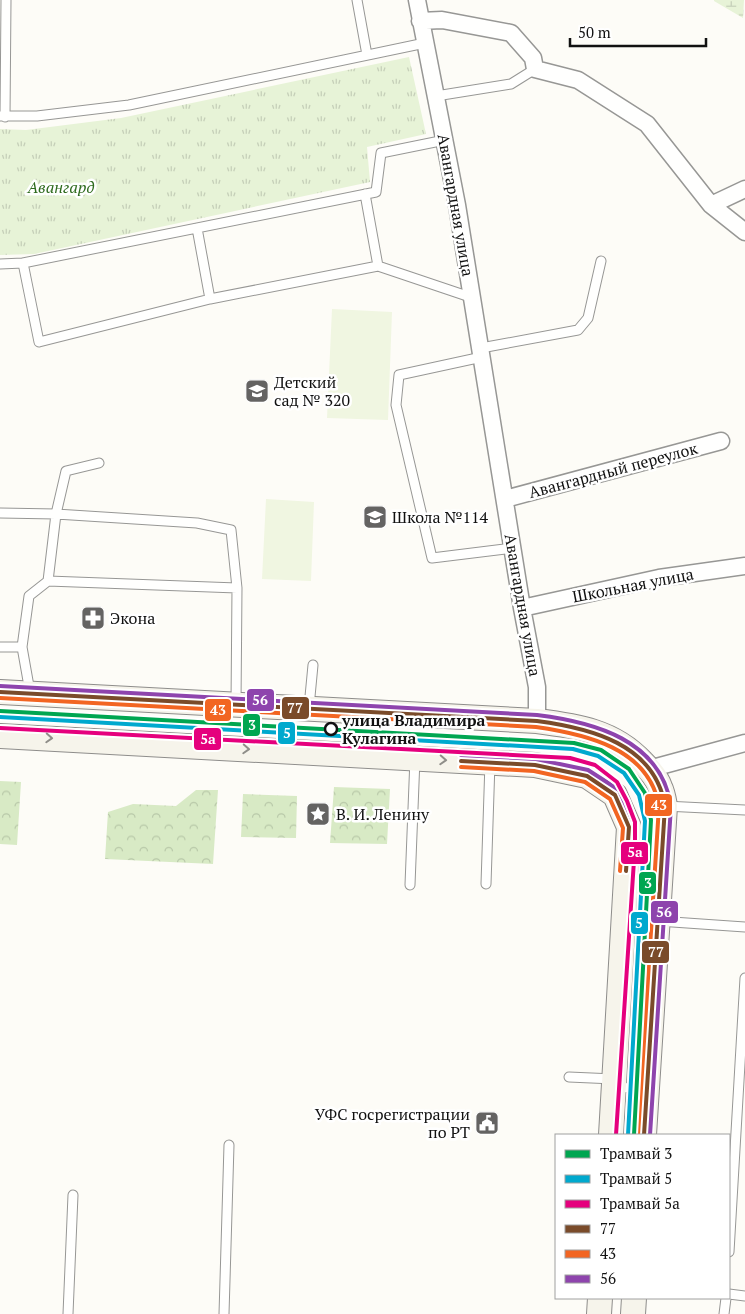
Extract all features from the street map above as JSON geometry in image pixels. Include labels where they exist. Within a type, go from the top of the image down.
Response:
[{"type":"main road","points":[[0,692],[537,721],[576,726],[608,736],[632,752],[648,769],[660,786],[665,806],[644,1134]]},
{"type":"main road","points":[[0,736],[535,764],[586,776],[615,796],[629,827],[611,1134]]},
{"type":"main road","points":[[599,1314],[600,1299]]},
{"type":"main road","points":[[633,1314],[634,1299]]},
{"type":"street","name":"Авангардная улица","points":[[417,0],[445,140],[522,608],[537,687],[537,721]]},
{"type":"street","points":[[420,21],[442,20],[512,33],[533,58],[536,70],[578,80],[647,124],[711,205],[745,232]]},
{"type":"street","points":[[711,205],[745,189]]},
{"type":"street","name":"Авангардный переулок","points":[[505,499],[722,441]]},
{"type":"street","name":"Школьная улица","points":[[522,608],[659,578],[745,566]]},
{"type":"street","points":[[648,769],[745,743]]},
{"type":"lane","points":[[6,0],[2,116],[37,116],[130,105],[425,43]]},
{"type":"lane","points":[[357,0],[367,55]]},
{"type":"lane","points":[[436,96],[511,84],[536,70]]},
{"type":"lane","points":[[0,264],[23,263],[376,192],[381,153],[445,140]]},
{"type":"lane","points":[[365,194],[378,266]]},
{"type":"lane","points":[[196,228],[210,299]]},
{"type":"lane","points":[[513,548],[432,558],[396,405],[399,375],[578,330],[588,318],[601,261]]},
{"type":"lane","points":[[23,263],[39,342],[210,299],[378,266],[472,298]]},
{"type":"lane","points":[[48,581],[56,514],[66,471],[99,464]]},
{"type":"lane","points":[[0,513],[56,514],[197,524],[231,530],[237,588],[236,704]]},
{"type":"lane","points":[[30,693],[22,647],[29,596],[48,581],[237,588]]},
{"type":"lane","points":[[0,647],[22,647]]},
{"type":"lane","points":[[309,708],[313,665]]},
{"type":"lane","points":[[410,885],[415,758]]},
{"type":"lane","points":[[486,884],[490,762]]},
{"type":"lane","points":[[665,806],[745,810]]},
{"type":"lane","points":[[658,921],[745,927]]},
{"type":"lane","points":[[730,1210],[731,1167],[741,1112],[745,978]]},
{"type":"lane","points":[[569,1077],[647,1089]]},
{"type":"lane","points":[[224,1314],[229,1145]]},
{"type":"lane","points":[[68,1314],[73,1194]]},
{"type":"lane","points":[[730,1294],[745,1296]]},
{"type":"lane","points":[[724,1314],[726,1299]]},
{"type":"green space","points":[[744,0],[743,18],[714,1]]},
{"type":"green space","name":"Авангард","points":[[409,57],[426,134],[367,147],[370,182],[34,254],[0,255],[0,129],[26,130],[121,118]]},
{"type":"green space","points":[[332,309],[392,312],[388,420],[327,418]]},
{"type":"green space","points":[[266,499],[314,502],[311,581],[262,579]]},
{"type":"green space","points":[[0,781],[21,782],[17,845],[0,844]]},
{"type":"green space","points":[[334,787],[390,789],[387,844],[330,843]]},
{"type":"green space","points":[[196,790],[218,790],[213,864],[105,859],[108,812],[133,804],[176,806]]},
{"type":"green space","points":[[243,794],[297,796],[296,838],[241,837]]},
{"type":"tram line","name":"3","points":[[0,711],[574,743],[601,750],[629,769],[645,793],[651,820],[634,1134]]},
{"type":"tram line","name":"5","points":[[0,717],[573,749],[598,756],[624,773],[639,795],[645,821],[628,1134]]},
{"type":"tram line","name":"5а","points":[[0,728],[570,758],[595,765],[617,782],[635,822],[616,1134]]},
{"type":"transit line","name":"56","points":[[0,686],[537,715],[581,723],[602,729],[622,738],[639,750],[654,765],[665,783],[671,806],[650,1134]]},
{"type":"transit line","name":"77","points":[[0,692],[537,721],[557,724],[598,735],[617,743],[634,754],[648,768],[659,785],[665,806],[644,1134]]},
{"type":"transit line","name":"43","points":[[0,698],[536,727],[594,740],[612,747],[629,757],[642,770],[653,786],[659,806],[638,1134]]},
{"type":"transit line","name":"56","points":[[461,755],[536,759],[588,770],[619,790],[635,826],[632,871]]},
{"type":"transit line","name":"77","points":[[461,761],[535,765],[587,776],[615,795],[629,827],[626,871]]},
{"type":"transit line","name":"43","points":[[461,767],[534,771],[585,782],[610,799],[623,828],[620,871]]},
{"type":"place","name":"Детский сад № 320","points":[[257,391]]},
{"type":"place","name":"Школа №114","points":[[375,517]]},
{"type":"place","name":"Экона","points":[[93,618]]},
{"type":"place","name":"улица Владимира Кулагина","points":[[331,729]]},
{"type":"place","name":"В. И. Ленину","points":[[318,814]]},
{"type":"place","name":"УФС госрегистрации по РТ","points":[[487,1123]]}]
